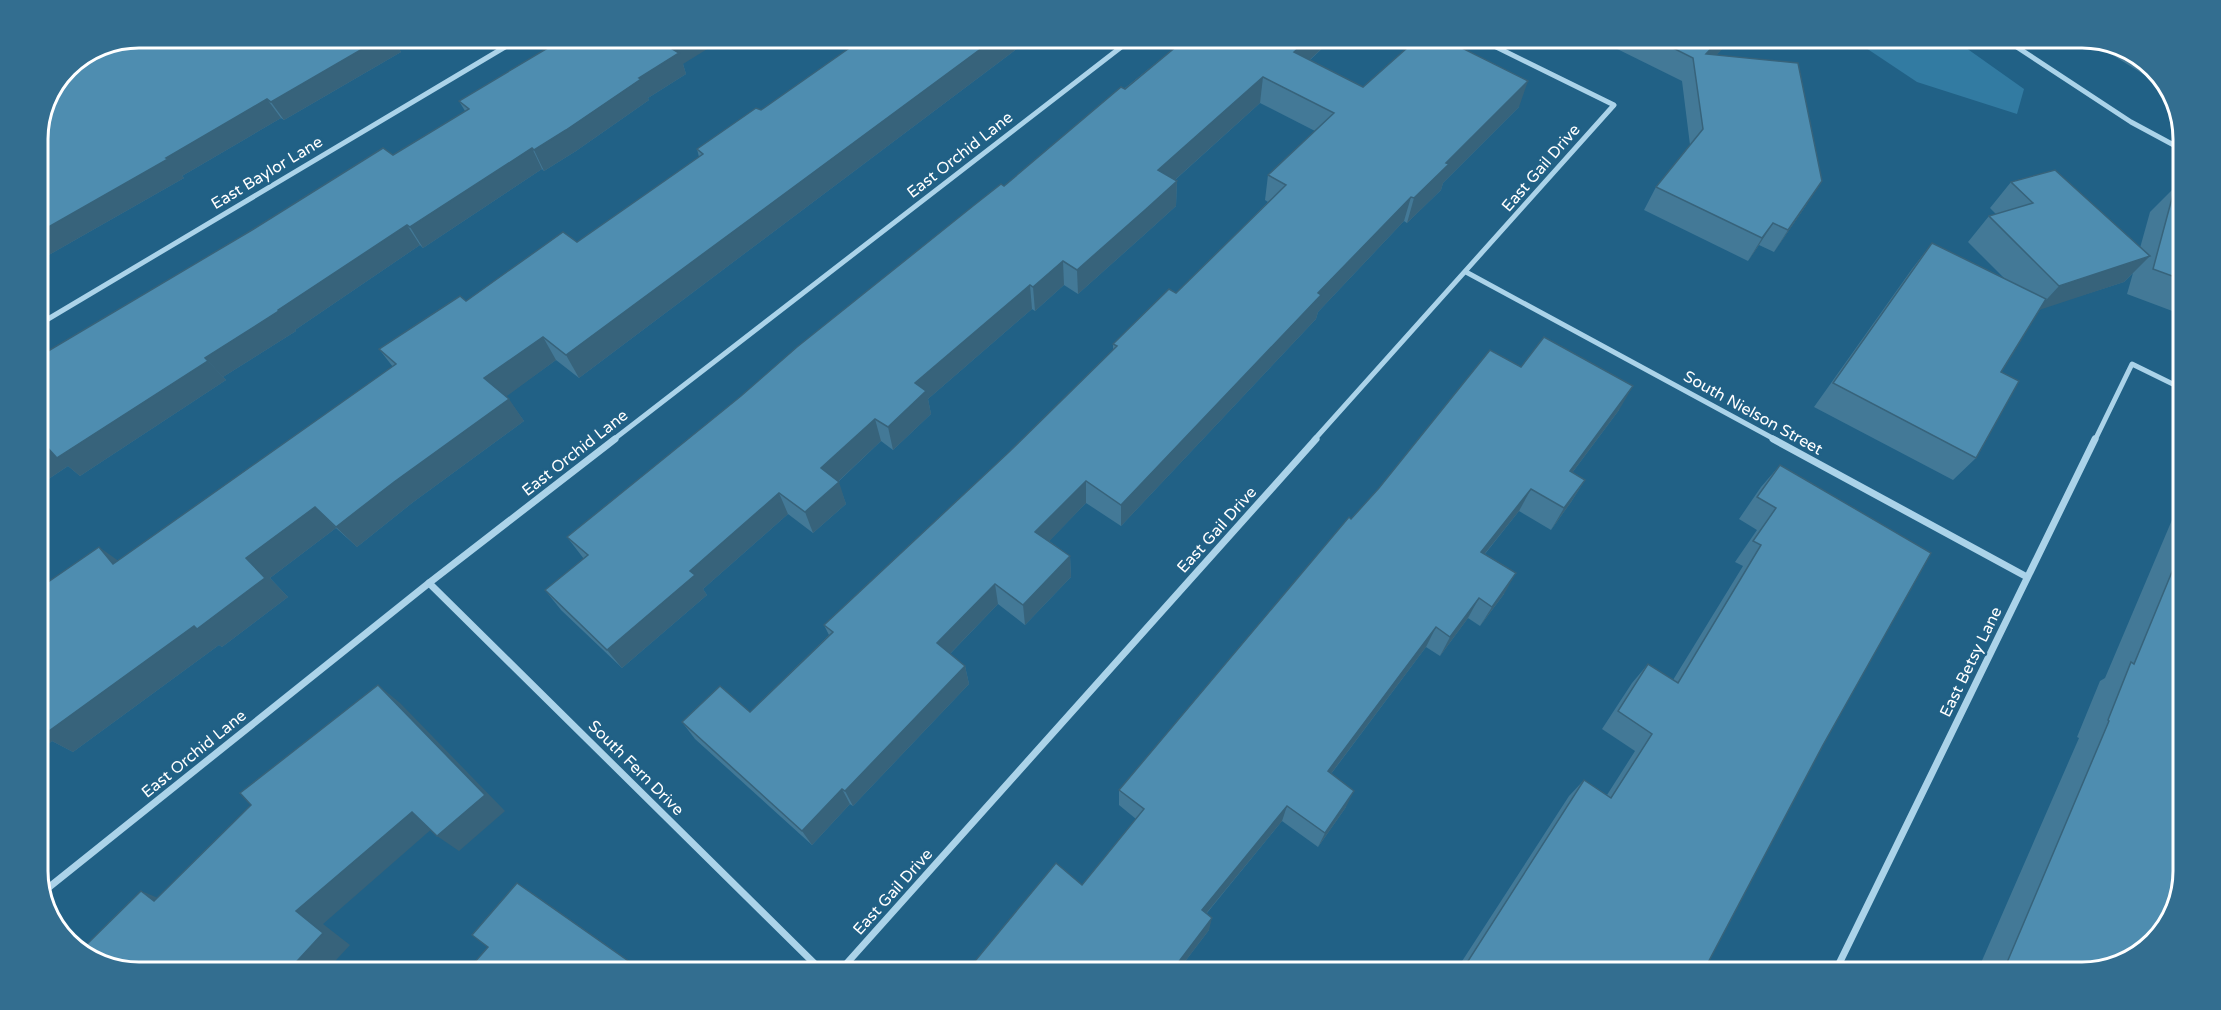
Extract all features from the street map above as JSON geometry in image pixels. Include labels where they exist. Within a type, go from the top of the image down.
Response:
[{"type":"street","name":"East Baylor Lane","points":[[48,319],[503,48]]},
{"type":"street","name":"East Orchid Lane","points":[[50,887],[429,583],[1120,48]]},
{"type":"street","name":"East Gail Drive","points":[[849,962],[1614,105],[1498,48]]},
{"type":"street","points":[[2018,48],[2131,122],[2173,145]]},
{"type":"street","name":"South Nielson Street","points":[[1466,272],[2027,577]]},
{"type":"street","name":"East Betsy Lane","points":[[1840,962],[2132,364],[2173,384]]},
{"type":"street","name":"South Fern Drive","points":[[429,583],[813,962]]},
{"type":"shaded area","points":[[1866,48],[1966,48],[2024,89],[2017,114],[1917,82]]},
{"type":"building","points":[[139,48],[364,48],[271,102],[267,99],[166,158],[168,159],[48,227],[48,133],[51,116],[57,99],[67,84],[94,60],[110,53]]},
{"type":"building","points":[[548,48],[671,48],[679,53],[639,78],[641,79],[566,130],[534,150],[532,148],[410,227],[407,225],[205,358],[208,361],[57,458],[48,448],[48,351],[252,230],[383,148],[393,155],[469,109],[459,101]]},
{"type":"building","points":[[849,48],[982,48],[566,355],[543,337],[484,378],[509,399],[336,527],[315,507],[246,558],[265,578],[197,629],[194,626],[48,732],[48,582],[99,547],[113,564],[396,364],[379,349],[460,296],[466,301],[563,232],[577,242],[703,154],[697,149],[756,108],[761,110]]},
{"type":"building","points":[[1175,48],[1298,48],[1294,52],[1363,87],[1407,48],[1462,48],[1528,81],[1446,163],[1449,164],[1414,198],[1411,197],[1318,293],[1321,295],[1121,505],[1086,481],[1035,532],[1070,556],[1023,605],[995,584],[937,643],[965,666],[845,791],[842,789],[802,831],[682,722],[720,686],[750,712],[833,632],[824,625],[1009,452],[1117,346],[1113,344],[1169,289],[1176,293],[1286,185],[1268,175],[1334,113],[1263,77],[1158,170],[1177,181],[1145,210],[1077,270],[1063,261],[1033,287],[1030,285],[915,383],[926,391],[888,427],[875,419],[821,468],[839,482],[805,512],[779,493],[690,571],[695,575],[607,650],[545,590],[588,555],[567,537],[741,396],[797,347],[1001,184],[1004,186],[1121,87],[1125,89]]},
{"type":"building","points":[[1673,48],[1712,48],[1706,54],[1798,63],[1822,181],[1788,230],[1773,223],[1762,238],[1656,187],[1703,129],[1693,58]]},
{"type":"building","points":[[2055,170],[2150,256],[2059,286],[1989,216],[2033,203],[2011,182]]},
{"type":"building","points":[[2173,194],[2173,276],[2153,269]]},
{"type":"building","points":[[1932,243],[2046,299],[2001,372],[2019,381],[1976,458],[1833,383]]},
{"type":"building","points":[[1544,337],[1633,386],[1570,471],[1585,480],[1564,508],[1531,489],[1481,552],[1516,573],[1492,607],[1479,598],[1450,637],[1436,627],[1328,771],[1354,791],[1325,833],[1287,806],[1202,910],[1212,918],[1179,962],[974,962],[1056,863],[1082,885],[1144,809],[1119,790],[1349,517],[1351,519],[1379,488],[1490,350],[1521,367]]},
{"type":"building","points":[[1780,465],[1931,553],[1823,745],[1708,962],[1467,962],[1584,780],[1611,798],[1652,734],[1618,711],[1648,664],[1678,683],[1761,545],[1753,541],[1776,508],[1757,497]]},
{"type":"building","points":[[2173,569],[2173,871],[2166,906],[2146,935],[2132,947],[2111,957],[2082,962],[2007,962],[2109,721],[2131,662],[2134,664]]},
{"type":"building","points":[[378,685],[485,795],[437,836],[412,812],[296,911],[323,933],[296,962],[139,962],[104,955],[86,945],[141,891],[154,901],[251,805],[240,793]]},
{"type":"building","points":[[517,883],[630,962],[475,962],[488,947],[472,935]]}]
